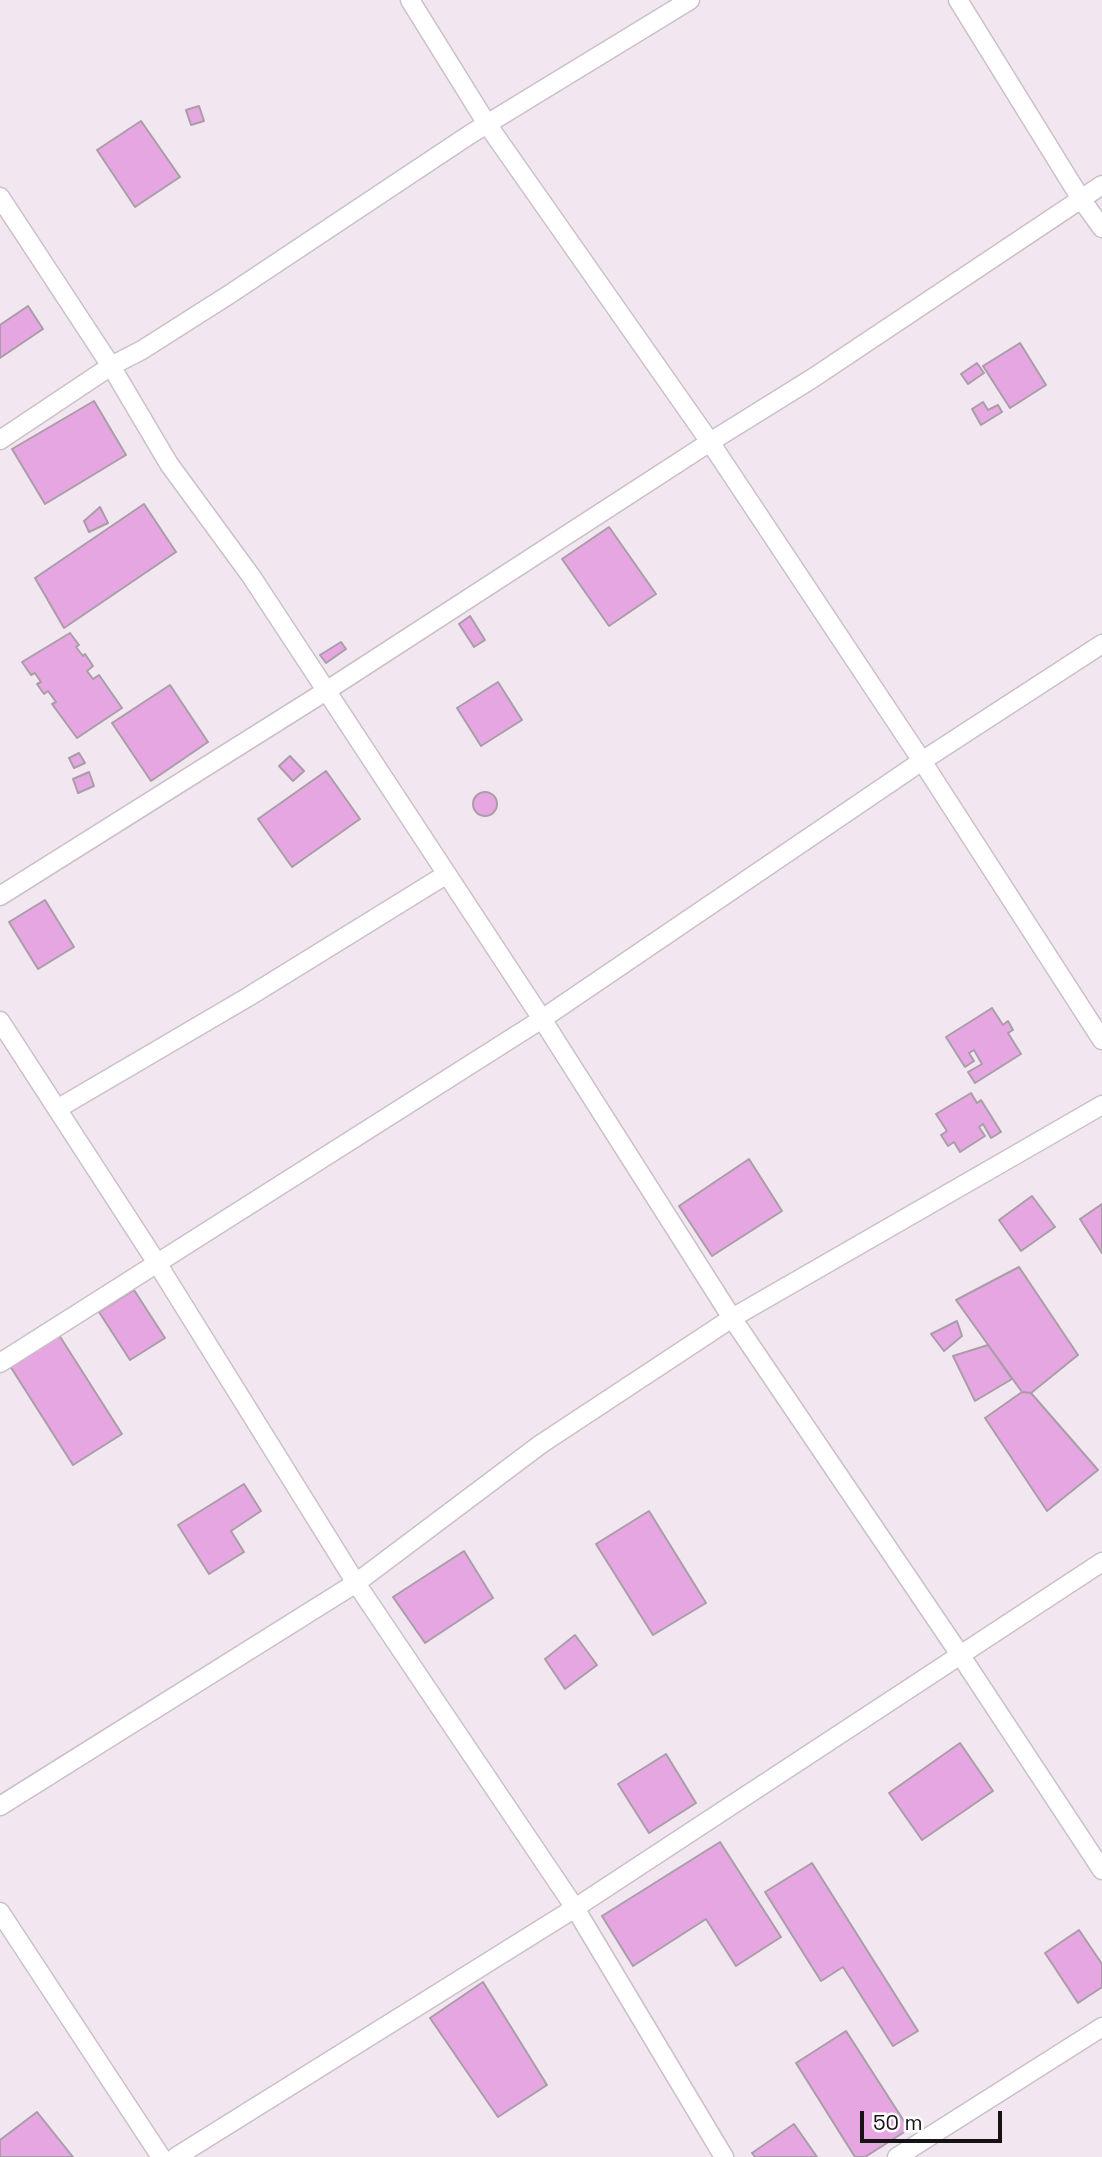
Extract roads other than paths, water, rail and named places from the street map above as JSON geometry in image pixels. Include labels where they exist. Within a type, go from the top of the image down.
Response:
[{"type":"street","points":[[410,0],[487,124],[710,442],[922,761],[1102,1040]]},
{"type":"street","points":[[0,440],[111,366],[142,350],[208,308],[487,124],[690,0]]},
{"type":"street","points":[[958,0],[1081,199],[1102,228]]},
{"type":"street","points":[[0,896],[326,691],[813,378],[1102,185]]},
{"type":"street","points":[[0,197],[111,366],[169,464],[250,576],[542,1018],[732,1318],[1102,1870]]},
{"type":"street","points":[[0,1363],[542,1018],[922,761],[1102,644]]},
{"type":"street","points":[[57,1109],[248,997],[447,874]]},
{"type":"street","points":[[0,1021],[158,1263],[356,1583],[575,1908],[724,2157]]},
{"type":"street","points":[[0,1806],[356,1583],[541,1444],[732,1318],[1102,1105]]},
{"type":"street","points":[[176,2157],[575,1908],[1102,1562]]},
{"type":"street","points":[[0,1912],[161,2157]]},
{"type":"street","points":[[897,2157],[1102,2027]]}]
